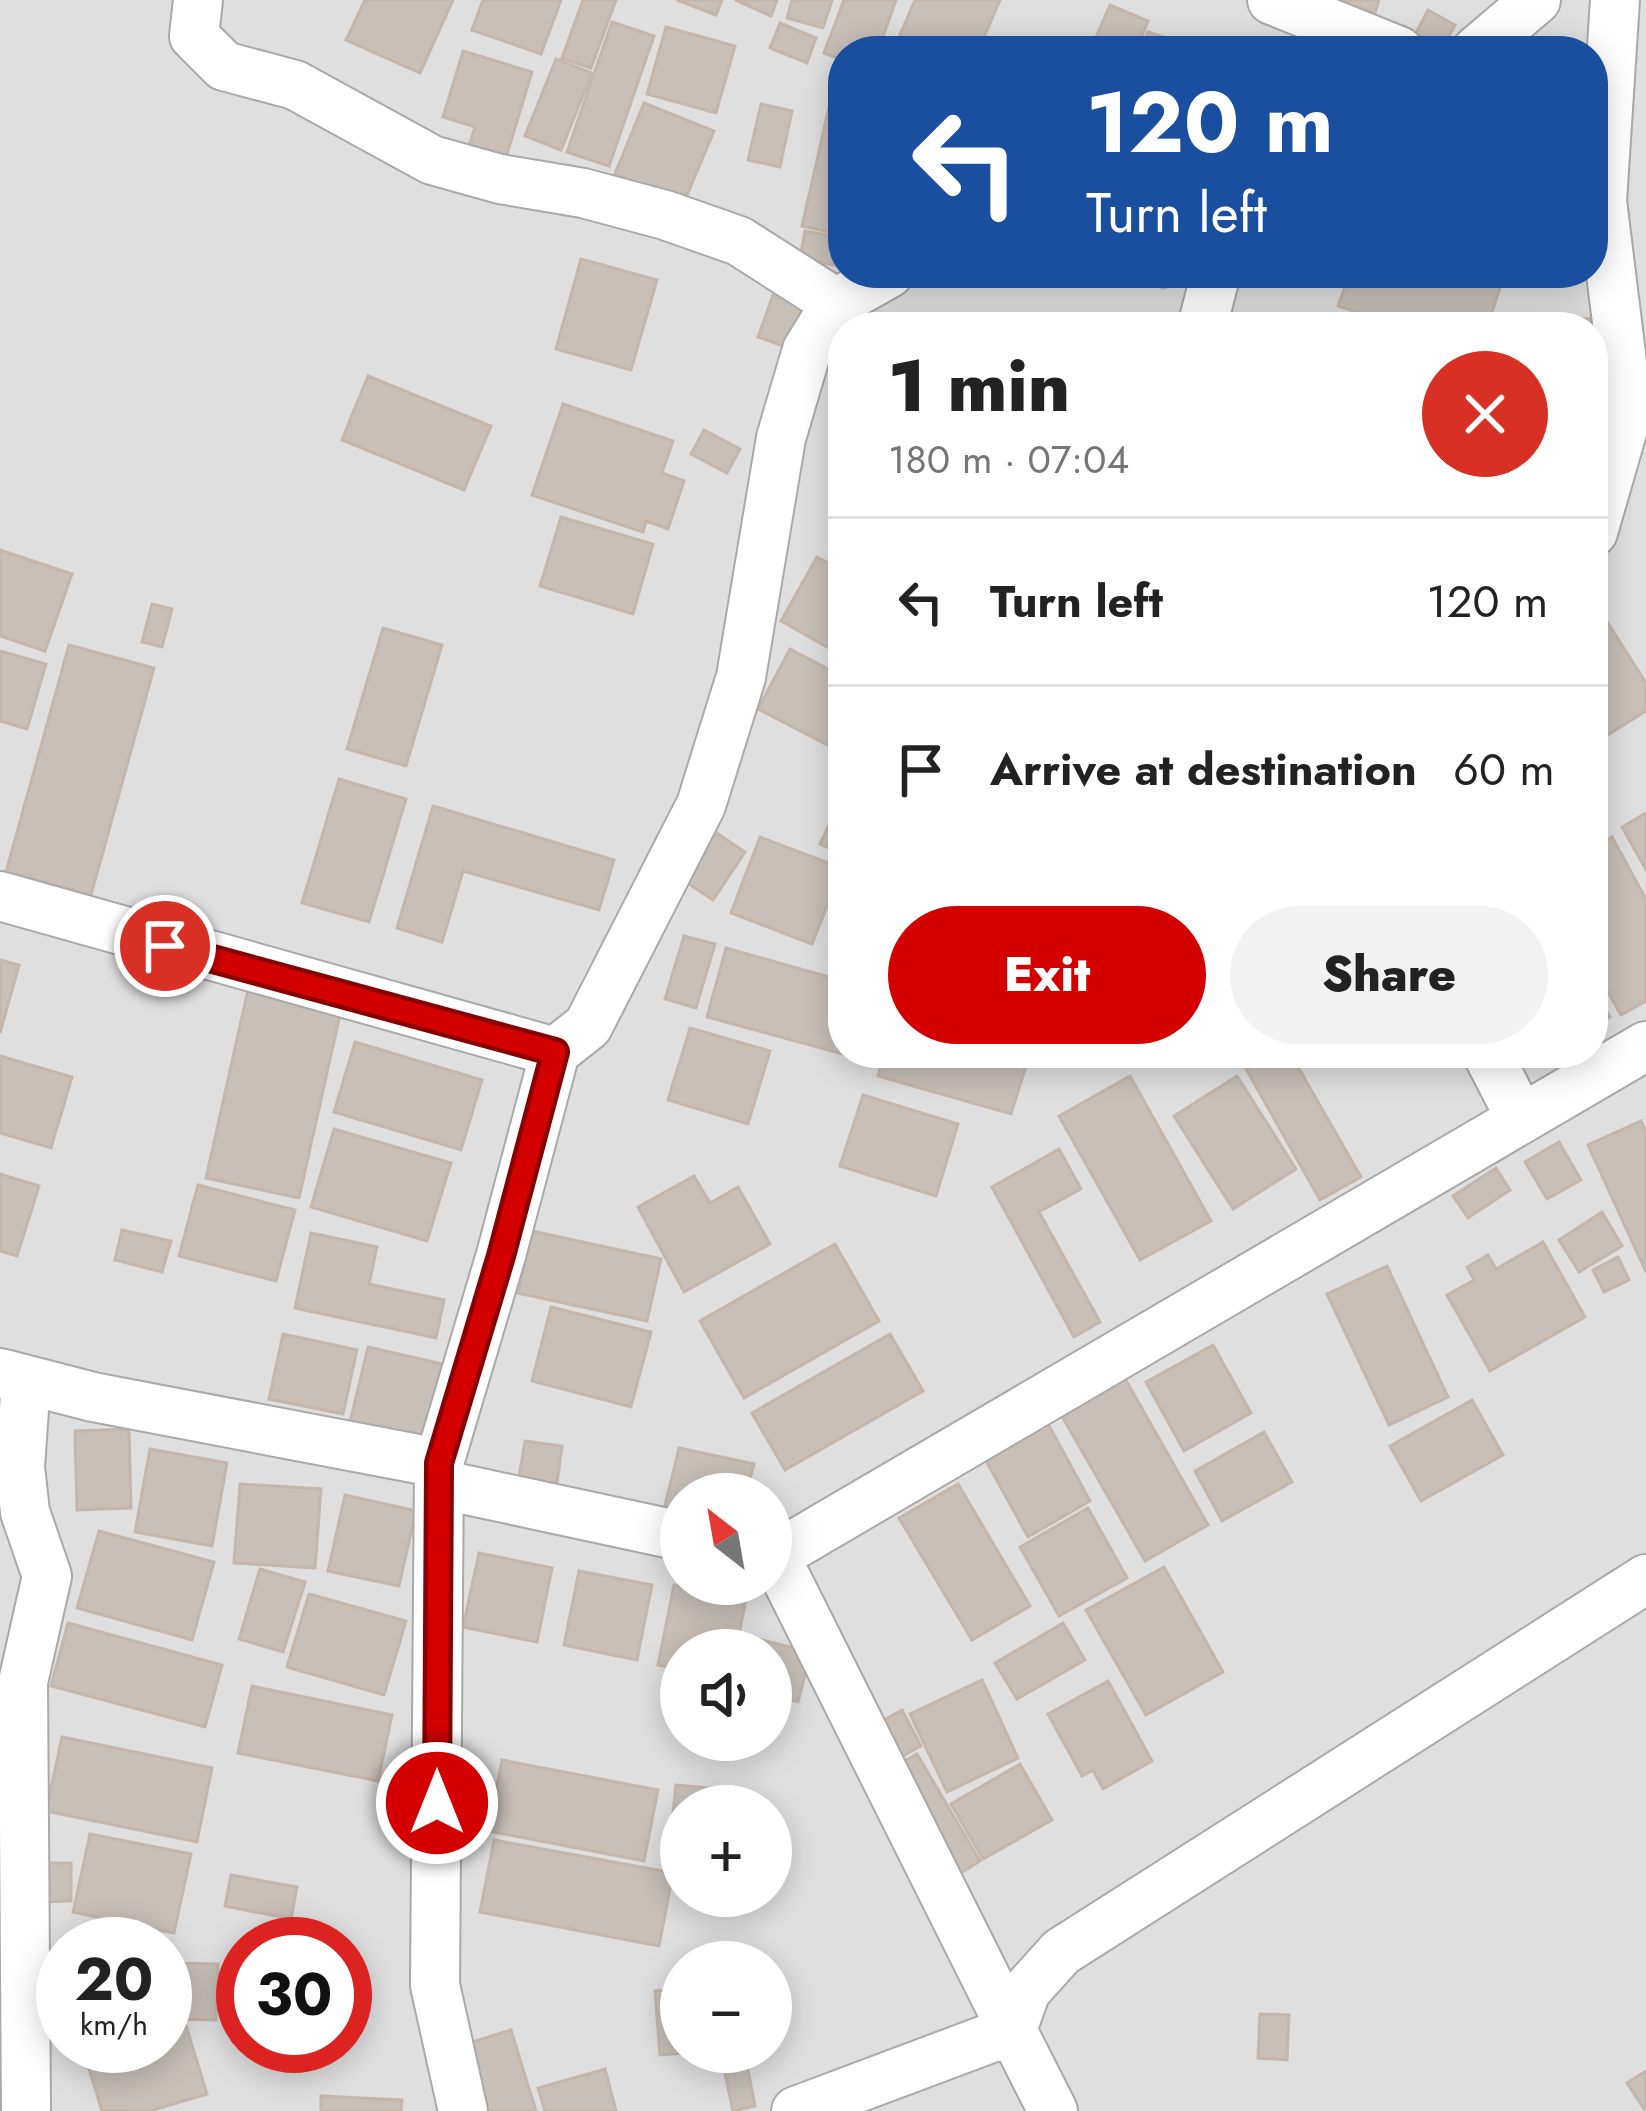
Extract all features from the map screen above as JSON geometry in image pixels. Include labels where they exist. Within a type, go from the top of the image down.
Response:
[{"type":"street","points":[[198,0],[194,36],[224,66],[296,85],[432,160],[665,214],[739,241],[836,303]]},
{"type":"street","points":[[1272,0],[1362,36]]},
{"type":"street","points":[[1494,36],[1536,0]]},
{"type":"street","points":[[1608,108],[1615,0]]},
{"type":"street","points":[[1608,249],[1628,411],[1608,480]]},
{"type":"street","points":[[830,312],[836,303],[862,288]]},
{"type":"street","points":[[464,2111],[436,1985],[439,1474],[555,1052],[588,1026],[700,806],[741,676],[782,438],[807,350],[828,316]]},
{"type":"street","points":[[0,896],[555,1052]]},
{"type":"street","points":[[792,1544],[1646,1046]]},
{"type":"street","points":[[1495,1068],[1521,1119]]},
{"type":"street","points":[[17,2082],[23,1682],[47,1576],[25,1512],[13,1377],[439,1474],[660,1531]]},
{"type":"street","points":[[796,2111],[1012,2030],[1026,1991],[1061,1952],[1646,1579]]},
{"type":"street","points":[[792,1593],[1053,2111]]},
{"type":"shaded area","points":[[0,0],[1646,0],[1646,2111],[0,2111]]},
{"type":"building","points":[[365,0],[453,0],[420,73],[346,40]]},
{"type":"building","points":[[483,0],[561,0],[541,54],[472,30]]},
{"type":"building","points":[[583,0],[616,0],[591,68],[562,58]]},
{"type":"building","points":[[677,0],[722,0],[716,15]]},
{"type":"building","points":[[735,0],[777,0],[771,16]]},
{"type":"building","points":[[792,0],[832,0],[823,28],[787,18]]},
{"type":"building","points":[[844,0],[896,0],[883,36],[830,36]]},
{"type":"building","points":[[915,0],[1000,0],[984,36],[899,36]]},
{"type":"building","points":[[1337,0],[1379,0],[1375,13]]},
{"type":"building","points":[[1110,5],[1148,21],[1142,36],[1097,36]]},
{"type":"building","points":[[1428,10],[1455,25],[1449,36],[1414,36]]},
{"type":"building","points":[[612,22],[654,36],[609,166],[567,152]]},
{"type":"building","points":[[780,23],[816,38],[807,63],[770,48]]},
{"type":"building","points":[[666,27],[735,46],[716,113],[647,94]]},
{"type":"building","points":[[463,51],[532,72],[504,164],[467,153],[475,127],[443,117]]},
{"type":"building","points":[[556,59],[592,73],[561,150],[525,136]]},
{"type":"building","points":[[644,103],[714,131],[684,202],[615,174]]},
{"type":"building","points":[[761,104],[792,111],[780,167],[748,160]]},
{"type":"building","points":[[828,112],[828,232],[802,226]]},
{"type":"building","points":[[805,231],[828,235],[828,264],[800,258]]},
{"type":"building","points":[[581,259],[657,280],[631,370],[556,349]]},
{"type":"building","points":[[1345,288],[1500,288],[1492,312],[1357,312],[1338,306]]},
{"type":"building","points":[[773,295],[809,308],[794,350],[758,337]]},
{"type":"building","points":[[1613,316],[1618,372],[1608,373],[1608,317]]},
{"type":"building","points":[[368,376],[491,426],[464,490],[342,440]]},
{"type":"building","points":[[563,404],[673,441],[662,473],[684,481],[668,529],[646,521],[643,532],[532,495]]},
{"type":"building","points":[[704,430],[740,449],[727,473],[691,454]]},
{"type":"building","points":[[561,517],[653,544],[633,614],[540,586]]},
{"type":"building","points":[[0,550],[72,574],[45,651],[0,636]]},
{"type":"building","points":[[817,557],[828,563],[828,648],[781,621]]},
{"type":"building","points":[[152,604],[172,609],[162,647],[142,642]]},
{"type":"building","points":[[1608,623],[1646,683],[1646,711],[1608,735]]},
{"type":"building","points":[[383,628],[442,645],[406,766],[347,749]]},
{"type":"building","points":[[69,645],[154,668],[91,895],[6,872]]},
{"type":"building","points":[[790,649],[828,669],[828,745],[758,709]]},
{"type":"building","points":[[0,651],[46,664],[27,729],[0,721]]},
{"type":"building","points":[[339,779],[406,799],[369,922],[302,903]]},
{"type":"building","points":[[433,806],[614,860],[599,910],[463,871],[442,942],[397,928]]},
{"type":"building","points":[[1646,813],[1646,870],[1622,827]]},
{"type":"building","points":[[709,828],[745,852],[713,900],[677,876]]},
{"type":"building","points":[[760,837],[828,863],[828,903],[812,944],[731,913]]},
{"type":"building","points":[[1612,837],[1646,899],[1646,1001],[1621,1015],[1608,992],[1608,839]]},
{"type":"building","points":[[684,936],[715,944],[696,1008],[665,999]]},
{"type":"building","points":[[726,948],[828,977],[828,1050],[707,1017]]},
{"type":"building","points":[[0,960],[19,965],[0,1033]]},
{"type":"building","points":[[248,990],[341,1010],[299,1198],[206,1178]]},
{"type":"building","points":[[690,1028],[770,1051],[748,1124],[668,1100]]},
{"type":"building","points":[[355,1042],[482,1080],[461,1150],[334,1112]]},
{"type":"building","points":[[0,1056],[72,1077],[51,1148],[0,1133]]},
{"type":"building","points":[[880,1068],[1025,1068],[1011,1114],[878,1076]]},
{"type":"building","points":[[1245,1068],[1299,1068],[1361,1177],[1320,1200]]},
{"type":"building","points":[[1130,1076],[1211,1221],[1140,1260],[1059,1116]]},
{"type":"building","points":[[1237,1076],[1296,1169],[1233,1209],[1174,1116]]},
{"type":"building","points":[[863,1095],[958,1124],[936,1196],[840,1166]]},
{"type":"building","points":[[1641,1121],[1646,1132],[1646,1272],[1588,1145]]},
{"type":"building","points":[[334,1129],[451,1163],[427,1241],[311,1207]]},
{"type":"building","points":[[1559,1142],[1581,1180],[1547,1199],[1525,1162]]},
{"type":"building","points":[[1059,1149],[1081,1189],[1039,1212],[1100,1322],[1074,1337],[992,1187]]},
{"type":"building","points":[[1496,1168],[1510,1190],[1468,1218],[1453,1196]]},
{"type":"building","points":[[0,1174],[39,1186],[17,1256],[0,1251]]},
{"type":"building","points":[[694,1176],[710,1203],[738,1187],[770,1244],[684,1292],[638,1207]]},
{"type":"building","points":[[198,1185],[295,1210],[276,1281],[179,1256]]},
{"type":"building","points":[[1602,1212],[1622,1246],[1579,1272],[1559,1240]]},
{"type":"building","points":[[122,1230],[171,1241],[162,1272],[115,1260]]},
{"type":"building","points":[[532,1231],[661,1259],[647,1321],[518,1293]]},
{"type":"building","points":[[311,1233],[377,1247],[369,1284],[444,1300],[436,1338],[295,1308]]},
{"type":"building","points":[[1543,1242],[1585,1317],[1490,1371],[1447,1295],[1474,1280],[1467,1267],[1488,1255],[1496,1269]]},
{"type":"building","points":[[835,1244],[879,1321],[744,1398],[700,1321]]},
{"type":"building","points":[[1618,1257],[1629,1280],[1604,1292],[1593,1270]]},
{"type":"building","points":[[1387,1266],[1448,1397],[1389,1425],[1327,1294]]},
{"type":"building","points":[[551,1307],[651,1332],[631,1407],[532,1381]]},
{"type":"building","points":[[283,1334],[357,1350],[343,1414],[269,1399]]},
{"type":"building","points":[[890,1334],[923,1391],[785,1470],[752,1413]]},
{"type":"building","points":[[1213,1345],[1251,1413],[1184,1451],[1146,1382]]},
{"type":"building","points":[[368,1347],[442,1364],[425,1438],[350,1422]]},
{"type":"building","points":[[1123,1375],[1208,1525],[1145,1561],[1059,1411]]},
{"type":"building","points":[[1472,1400],[1503,1455],[1421,1501],[1390,1446]]},
{"type":"building","points":[[1047,1422],[1090,1501],[1028,1537],[984,1457]]},
{"type":"building","points":[[129,1429],[131,1508],[77,1510],[75,1431]]},
{"type":"building","points":[[1264,1432],[1292,1482],[1222,1521],[1195,1471]]},
{"type":"building","points":[[525,1441],[562,1446],[556,1490],[518,1484]]},
{"type":"building","points":[[679,1448],[754,1464],[752,1473],[673,1473]]},
{"type":"building","points":[[150,1449],[227,1463],[212,1546],[135,1532]]},
{"type":"building","points":[[240,1484],[321,1489],[315,1568],[234,1563]]},
{"type":"building","points":[[958,1484],[1030,1606],[972,1640],[899,1518]]},
{"type":"building","points":[[345,1495],[416,1511],[399,1586],[328,1571]]},
{"type":"building","points":[[1088,1508],[1127,1578],[1059,1616],[1020,1547]]},
{"type":"building","points":[[99,1531],[214,1562],[192,1640],[77,1608]]},
{"type":"building","points":[[479,1553],[552,1568],[537,1642],[463,1627]]},
{"type":"building","points":[[1164,1567],[1223,1672],[1146,1715],[1086,1610]]},
{"type":"building","points":[[260,1569],[305,1582],[283,1652],[239,1639]]},
{"type":"building","points":[[579,1571],[652,1585],[637,1660],[564,1645]]},
{"type":"building","points":[[309,1594],[406,1621],[384,1695],[287,1667]]},
{"type":"building","points":[[670,1605],[745,1605],[740,1629],[665,1629]]},
{"type":"building","points":[[68,1623],[222,1665],[205,1727],[51,1686]]},
{"type":"building","points":[[1063,1623],[1085,1660],[1017,1699],[995,1663]]},
{"type":"building","points":[[792,1647],[811,1652],[798,1702],[792,1700]]},
{"type":"building","points":[[982,1680],[1018,1758],[947,1792],[910,1714]]},
{"type":"building","points":[[1108,1681],[1152,1761],[1103,1789],[1093,1770],[1082,1776],[1048,1714]]},
{"type":"building","points":[[252,1686],[392,1715],[378,1781],[238,1753]]},
{"type":"building","points":[[902,1710],[921,1746],[890,1763],[871,1727]]},
{"type":"building","points":[[62,1737],[212,1768],[197,1842],[46,1811]]},
{"type":"building","points":[[917,1754],[980,1861],[959,1874],[896,1766]]},
{"type":"building","points":[[502,1760],[658,1790],[644,1861],[488,1831]]},
{"type":"building","points":[[1020,1764],[1052,1820],[983,1859],[951,1804]]},
{"type":"building","points":[[90,1834],[191,1854],[177,1917],[97,1917],[73,1912]]},
{"type":"building","points":[[494,1840],[660,1871],[660,1917],[665,1917],[659,1946],[480,1912]]},
{"type":"building","points":[[39,1863],[71,1863],[71,1901],[39,1902]]},
{"type":"building","points":[[231,1875],[297,1887],[291,1917],[225,1906]]},
{"type":"building","points":[[192,1964],[216,1964],[216,2020],[192,2020]]},
{"type":"building","points":[[660,1990],[660,2055],[655,1991]]},
{"type":"building","points":[[1260,2014],[1289,2015],[1287,2060],[1258,2058]]},
{"type":"building","points":[[511,2030],[536,2111],[483,2111],[463,2045]]},
{"type":"building","points":[[192,2045],[207,2094],[150,2111],[102,2111],[90,2073],[192,2073]]},
{"type":"building","points":[[605,2069],[616,2111],[545,2111],[538,2088]]},
{"type":"building","points":[[1646,2071],[1646,2107],[1644,2109],[1627,2083]]},
{"type":"building","points":[[725,2073],[749,2073],[755,2106],[733,2111]]},
{"type":"building","points":[[321,2096],[402,2100],[401,2111],[321,2111]]},
{"type":"route","points":[[165,946],[555,1052],[439,1463],[437,1803]]}]
